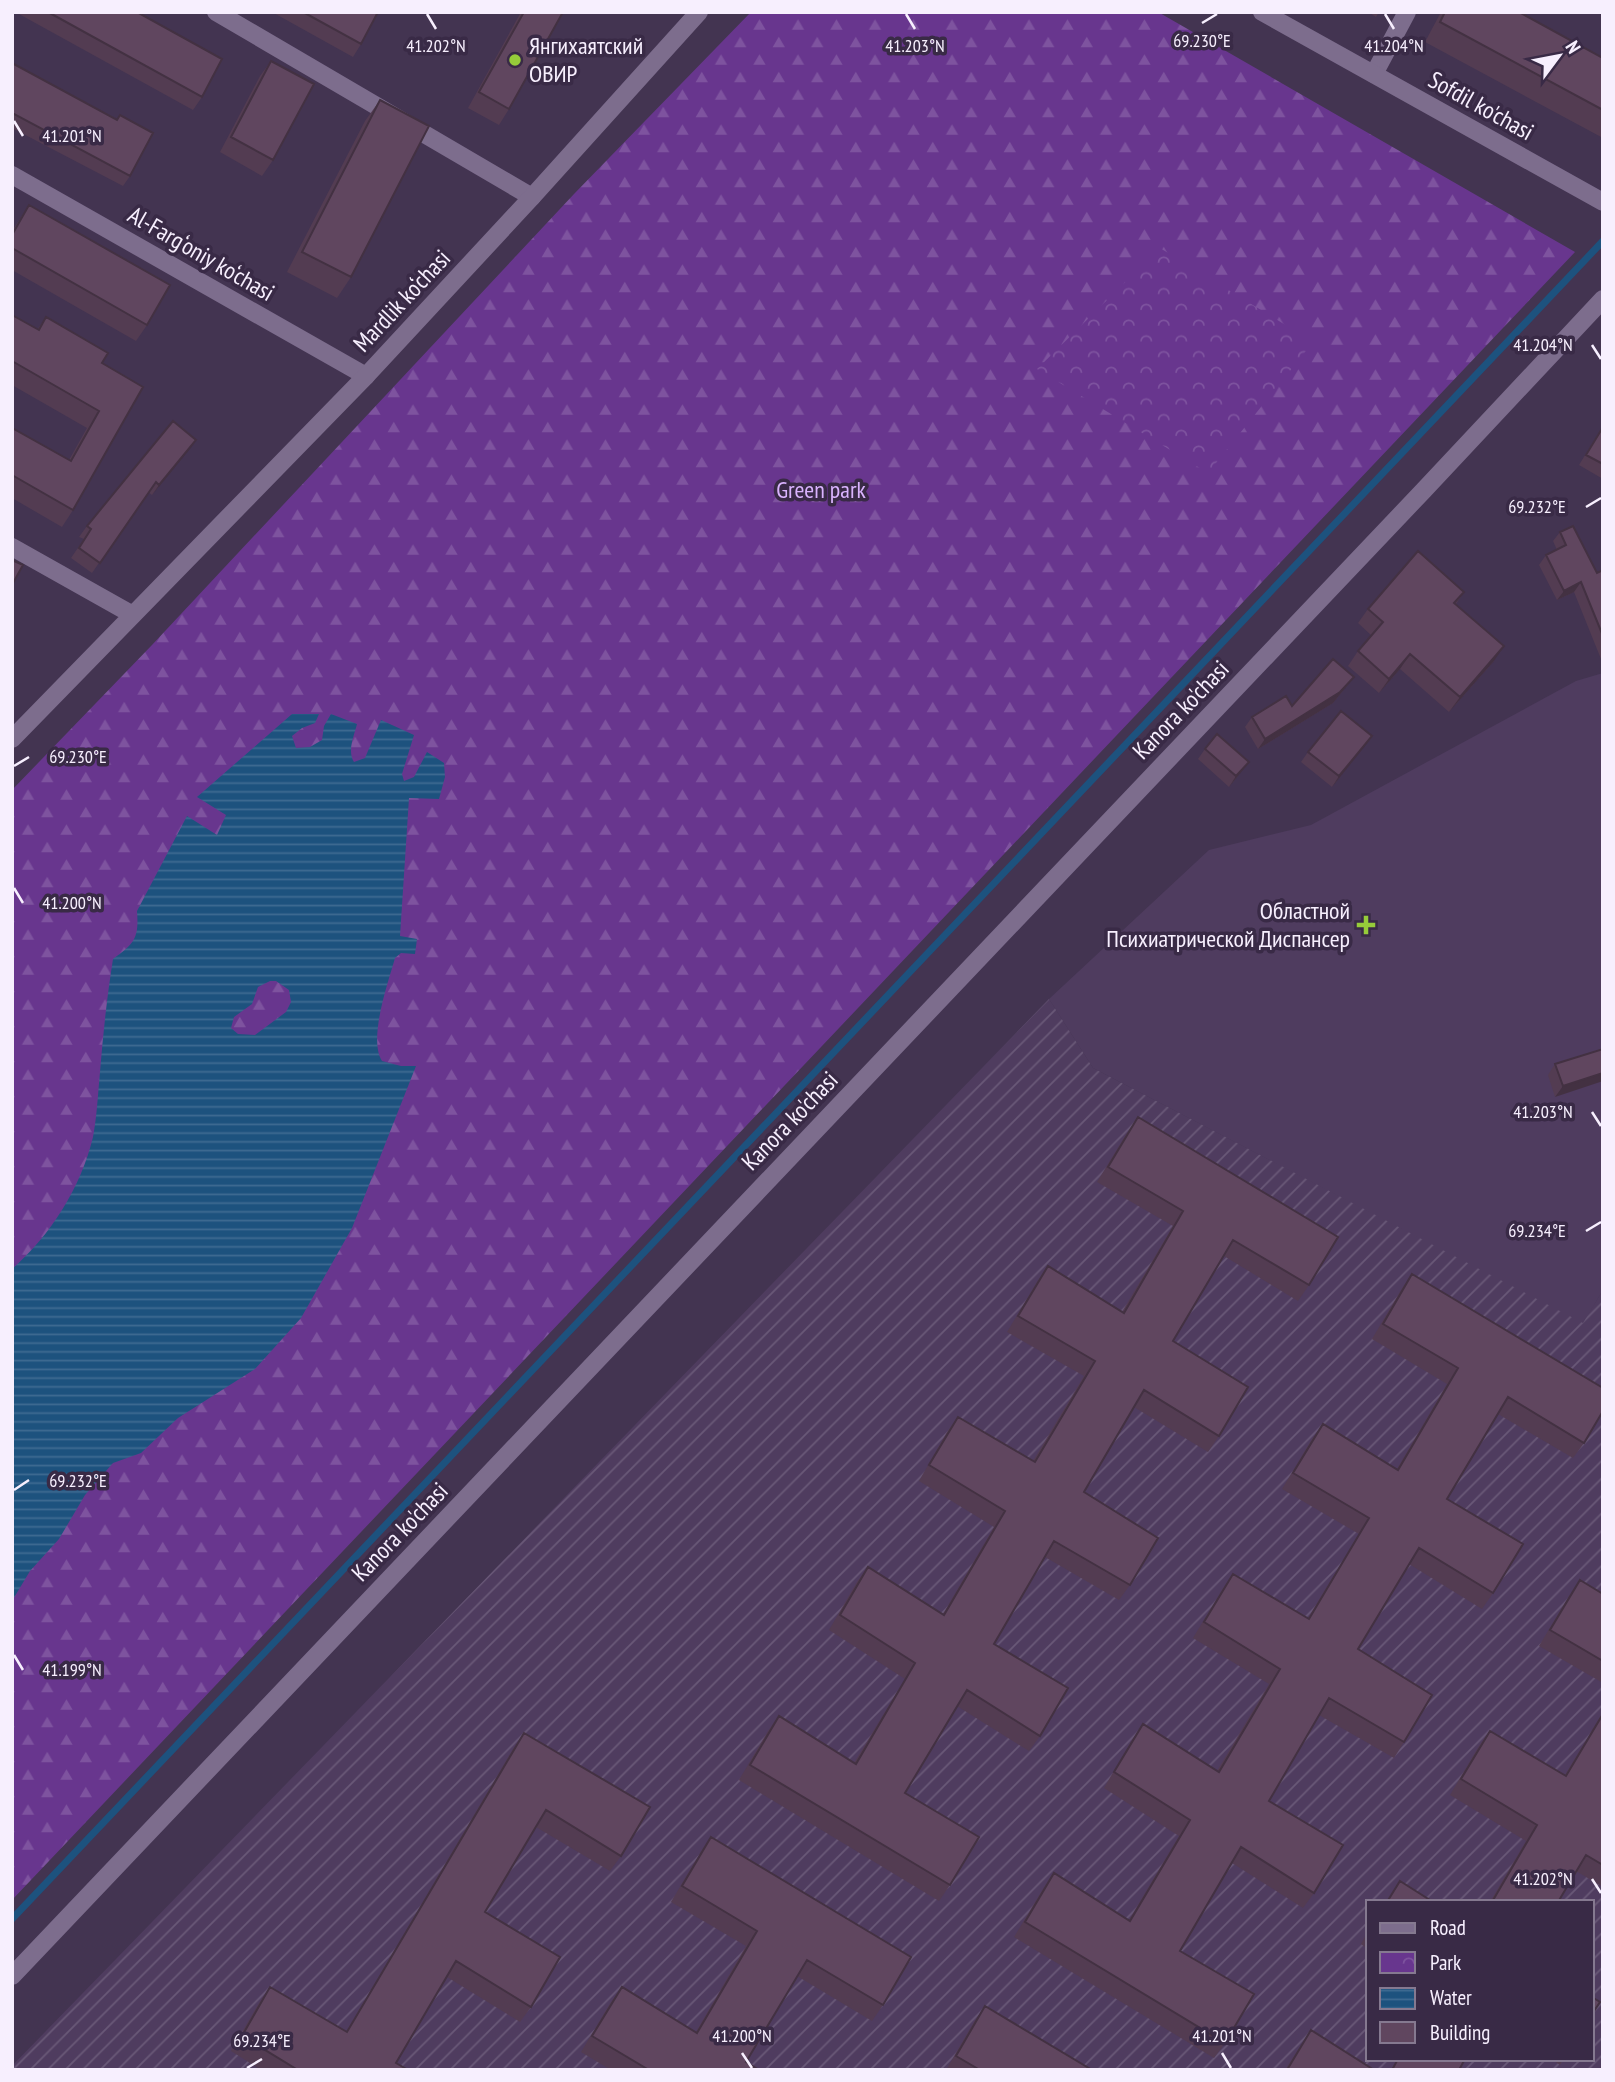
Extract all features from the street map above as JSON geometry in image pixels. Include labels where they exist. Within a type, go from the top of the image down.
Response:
[{"type":"street","points":[[216,12],[532,197]]},
{"type":"street","name":"Mardlik ko‘chasi","points":[[12,739],[366,376],[699,12]]},
{"type":"street","name":"Sofdil ko'chasi","points":[[1262,12],[1603,202]]},
{"type":"street","points":[[1374,74],[1407,12]]},
{"type":"street","name":"Al-Farg‘oniy ko‘chasi","points":[[12,175],[366,376]]},
{"type":"street","name":"Kanora ko'chasi","points":[[12,1976],[1603,299]]},
{"type":"street","points":[[12,547],[133,615]]},
{"type":"shaded area","name":"Областной Психиатрической Диспансер","points":[[1603,673],[1603,1290],[1583,1324],[1093,1068],[1049,999],[1209,850],[1311,825],[1576,681]]},
{"type":"shaded area","points":[[1049,999],[1093,1068],[1583,1323],[1603,1290],[1603,2070],[12,2070],[12,2066]]},
{"type":"green space","name":"Green park","points":[[751,12],[1158,12],[1575,252],[12,1900],[12,790],[152,645],[574,194]]},
{"type":"green space","points":[[1160,248],[1313,342],[1208,473],[1037,369]]},
{"type":"water","points":[[292,714],[319,714],[315,723],[292,736],[296,748],[310,747],[322,740],[324,726],[331,714],[357,724],[351,748],[354,762],[365,758],[381,720],[414,735],[402,774],[404,781],[414,777],[427,752],[444,763],[445,777],[439,799],[409,798],[400,936],[417,939],[415,954],[401,953],[395,958],[378,1025],[378,1051],[382,1061],[401,1066],[416,1066],[352,1228],[301,1318],[255,1369],[178,1418],[141,1453],[113,1463],[85,1495],[59,1539],[30,1571],[12,1601],[12,1269],[39,1241],[63,1209],[88,1156],[96,1121],[113,959],[134,939],[137,911],[187,816],[217,835],[226,815],[197,797]],"holes":[[[276,981],[289,990],[291,1002],[286,1012],[255,1035],[238,1034],[231,1028],[234,1017],[252,1004],[258,987]]]},
{"type":"building","points":[[48,12],[137,12],[222,59],[202,97]]},
{"type":"building","points":[[303,12],[378,12],[361,44]]},
{"type":"building","name":"Янгихаятский ОВИР","points":[[524,12],[563,12],[509,109],[479,92]]},
{"type":"building","points":[[1445,12],[1519,12],[1603,58],[1603,110],[1440,22]]},
{"type":"building","points":[[271,61],[314,84],[273,160],[231,137]]},
{"type":"building","points":[[12,63],[117,120],[120,115],[153,133],[130,176],[12,113]]},
{"type":"building","points":[[380,100],[429,126],[351,277],[302,252]]},
{"type":"building","points":[[29,205],[170,285],[147,325],[12,248],[12,235]]},
{"type":"building","points":[[12,315],[39,330],[46,317],[108,353],[102,363],[143,387],[73,510],[12,475],[12,428],[71,461],[99,411],[12,361]]},
{"type":"building","points":[[173,421],[196,440],[159,485],[156,482],[100,563],[79,548],[91,529],[87,526]]},
{"type":"building","points":[[1603,427],[1603,464],[1586,455]]},
{"type":"building","points":[[1573,526],[1597,573],[1603,570],[1603,636],[1581,582],[1564,591],[1546,555],[1566,545],[1560,532]]},
{"type":"building","points":[[1418,551],[1464,592],[1454,603],[1504,646],[1460,697],[1410,654],[1389,679],[1358,651],[1383,622],[1368,609]]},
{"type":"building","points":[[12,560],[23,565],[12,585]]},
{"type":"building","points":[[1333,659],[1354,677],[1340,692],[1265,739],[1252,717],[1286,696],[1292,706]]},
{"type":"building","points":[[1341,711],[1372,736],[1339,776],[1308,752]]},
{"type":"building","points":[[1217,734],[1249,762],[1236,776],[1205,749]]},
{"type":"building","points":[[1603,1049],[1603,1073],[1563,1086],[1555,1064]]},
{"type":"building","points":[[1138,1117],[1338,1237],[1309,1285],[1233,1240],[1173,1341],[1248,1387],[1219,1436],[1144,1390],[1084,1492],[1158,1538],[1130,1585],[1054,1541],[994,1644],[1068,1688],[1040,1736],[967,1690],[905,1793],[979,1837],[950,1885],[750,1765],[779,1716],[856,1764],[915,1663],[840,1615],[868,1567],[944,1615],[1005,1511],[929,1465],[958,1417],[1035,1462],[1095,1361],[1018,1316],[1048,1266],[1124,1313],[1183,1211],[1108,1167]]},
{"type":"building","points":[[1412,1274],[1603,1388],[1603,1411],[1584,1443],[1508,1397],[1447,1499],[1523,1544],[1493,1593],[1419,1548],[1358,1649],[1432,1695],[1404,1742],[1329,1698],[1269,1801],[1343,1845],[1314,1893],[1241,1847],[1180,1951],[1254,1994],[1225,2043],[1025,1922],[1054,1873],[1130,1921],[1190,1820],[1114,1772],[1143,1724],[1219,1772],[1280,1669],[1204,1622],[1233,1574],[1309,1619],[1369,1518],[1293,1473],[1323,1424],[1398,1470],[1458,1368],[1383,1324]]},
{"type":"building","points":[[1580,1580],[1603,1594],[1603,1661],[1550,1630]]},
{"type":"building","points":[[1603,1714],[1603,1865],[1586,1855],[1559,1900],[1493,1900],[1537,1825],[1461,1779],[1490,1731],[1566,1776]]},
{"type":"building","points":[[524,1733],[650,1807],[621,1856],[546,1810],[485,1912],[560,1957],[531,2007],[456,1961],[396,2063],[408,2070],[298,2070],[242,2036],[270,1987],[347,2032]]},
{"type":"building","points":[[711,1837],[911,1957],[883,2005],[807,1960],[746,2062],[759,2070],[649,2070],[592,2036],[622,1987],[697,2033],[757,1931],[682,1886]]},
{"type":"building","points":[[1400,1881],[1430,1900],[1388,1900]]},
{"type":"building","points":[[1594,1998],[1600,2002],[1594,2011]]},
{"type":"building","points":[[985,2006],[1092,2070],[980,2070],[956,2056]]},
{"type":"building","points":[[1311,2030],[1374,2070],[1287,2070]]},
{"type":"building","points":[[1397,2061],[1464,2061],[1459,2070],[1392,2070]]},
{"type":"waterway","points":[[12,1919],[1603,241]]},
{"type":"place","name":"Янгихаятский ОВИР","points":[[515,60]]},
{"type":"place","name":"Областной Психиатрической Диспансер","points":[[1366,925]]}]
